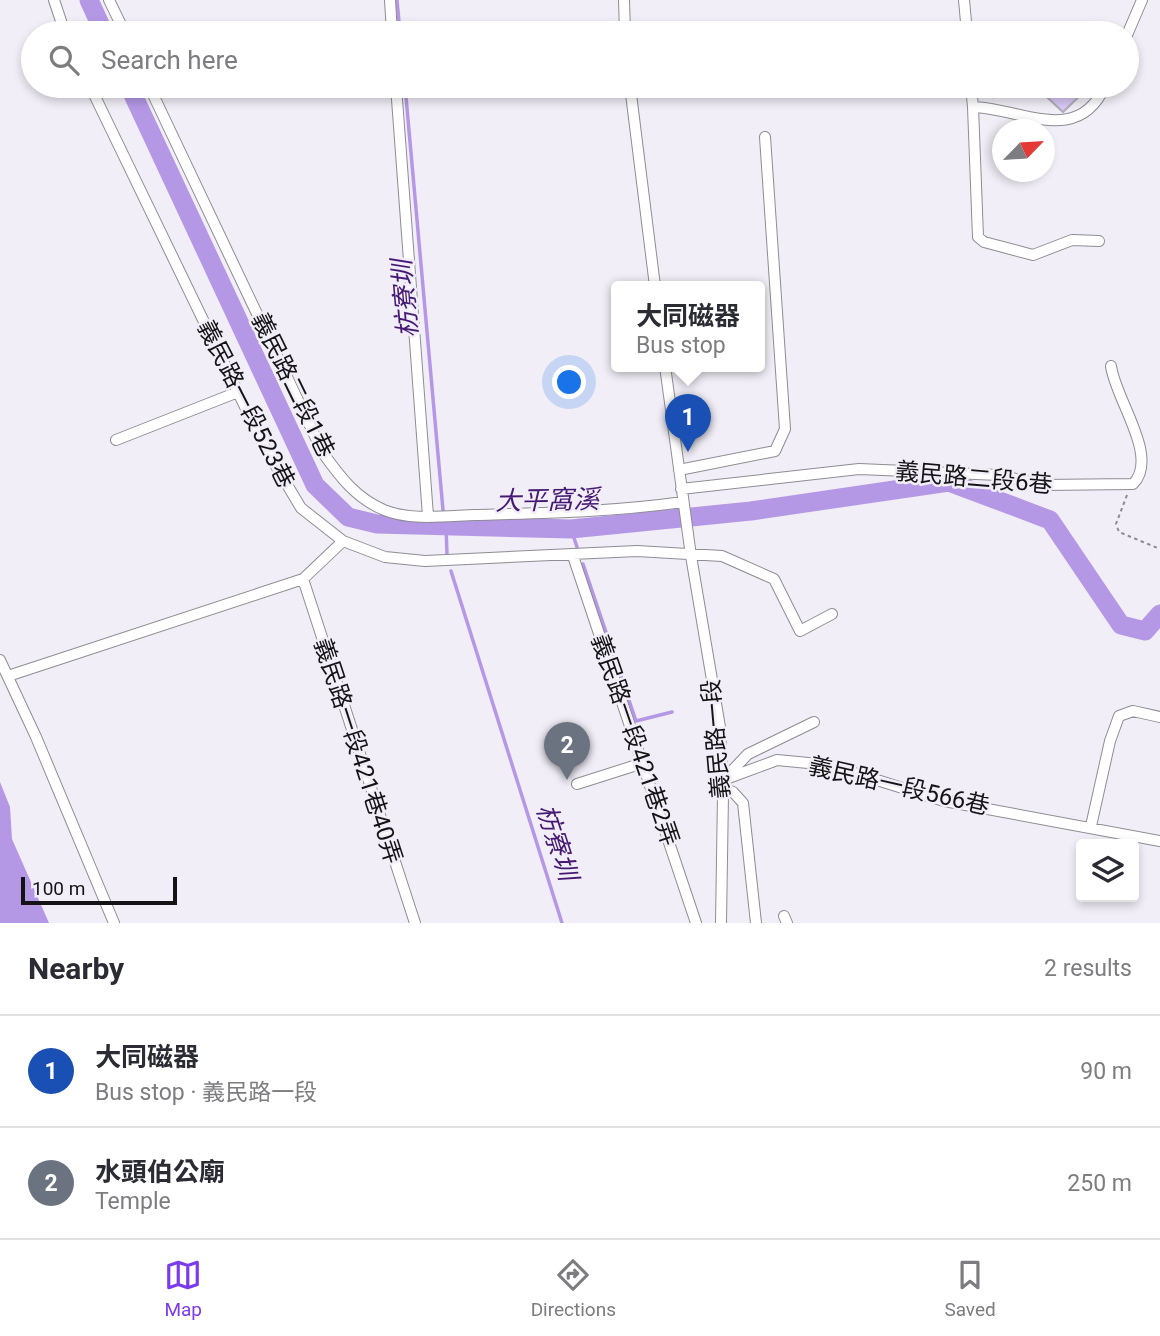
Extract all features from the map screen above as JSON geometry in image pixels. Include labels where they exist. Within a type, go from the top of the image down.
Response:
[{"type":"street","points":[[54,0],[61,21]]},
{"type":"street","points":[[109,0],[119,21]]},
{"type":"street","points":[[390,0],[391,21]]},
{"type":"street","points":[[624,0],[625,21]]},
{"type":"street","points":[[964,0],[966,21]]},
{"type":"street","points":[[1133,21],[1142,0]]},
{"type":"street","name":"義民路一段523巷","points":[[96,98],[264,446],[301,508],[343,541],[386,557],[425,561],[637,551],[722,556],[774,579],[800,631],[832,614]]},
{"type":"street","name":"義民路二段1巷","points":[[155,98],[323,453],[343,480],[363,499],[388,512],[428,516],[612,512],[682,502]]},
{"type":"street","points":[[397,98],[428,516]]},
{"type":"street","points":[[632,98],[654,281]]},
{"type":"street","points":[[972,98],[978,237],[984,242],[1033,255],[1072,240],[1099,242]]},
{"type":"street","points":[[973,107],[989,108],[1052,123],[1067,120],[1098,102],[1100,98]]},
{"type":"street","points":[[679,470],[775,451],[785,429],[765,137]]},
{"type":"street","points":[[1111,366],[1112,378],[1146,435],[1151,458],[1141,480],[1126,484]]},
{"type":"street","points":[[666,372],[682,502]]},
{"type":"street","points":[[116,440],[238,392]]},
{"type":"street","name":"義民路二段6巷","points":[[681,489],[859,469],[999,475],[1042,485],[1126,484]]},
{"type":"street","name":"義民路一段","points":[[682,502],[720,727],[723,784],[721,923]]},
{"type":"street","points":[[8,676],[303,579],[343,541]]},
{"type":"street","name":"義民路一段421巷2弄","points":[[573,556],[696,923]]},
{"type":"street","name":"義民路一段421巷40弄","points":[[303,579],[415,923]]},
{"type":"street","points":[[0,660],[114,923]]},
{"type":"street","points":[[1091,826],[1110,741],[1119,716],[1133,711],[1160,717]]},
{"type":"street","points":[[756,923],[743,803],[723,784],[748,754],[814,722]]},
{"type":"street","name":"義民路一段566巷","points":[[723,784],[777,760],[829,765],[944,801],[1091,826],[1160,841]]},
{"type":"street","points":[[578,784],[643,763]]},
{"type":"path","points":[[1126,484],[1128,492],[1116,524],[1119,532],[1160,549]]},
{"type":"shaded area","points":[[0,782],[10,807],[12,839],[49,923],[0,923]]},
{"type":"building","points":[[1048,98],[1078,98],[1063,112]]},
{"type":"waterway","name":"大平窩溪","points":[[89,0],[99,21]]},
{"type":"waterway","name":"枋寮圳","points":[[397,0],[399,21]]},
{"type":"waterway","name":"大平窩溪","points":[[135,98],[315,485],[348,517],[377,524],[571,529],[751,511],[949,482],[1050,520],[1121,625],[1145,631],[1160,614]]},
{"type":"waterway","name":"枋寮圳","points":[[406,98],[443,510]]},
{"type":"waterway","points":[[446,526],[447,555]]},
{"type":"waterway","points":[[571,529],[577,547]]},
{"type":"waterway","points":[[583,564],[636,721],[672,712]]},
{"type":"waterway","name":"枋寮圳","points":[[451,571],[562,923]]},
{"type":"place","name":"大同磁器","points":[[688,452]]},
{"type":"place","name":"水頭伯公廟","points":[[567,780]]}]
